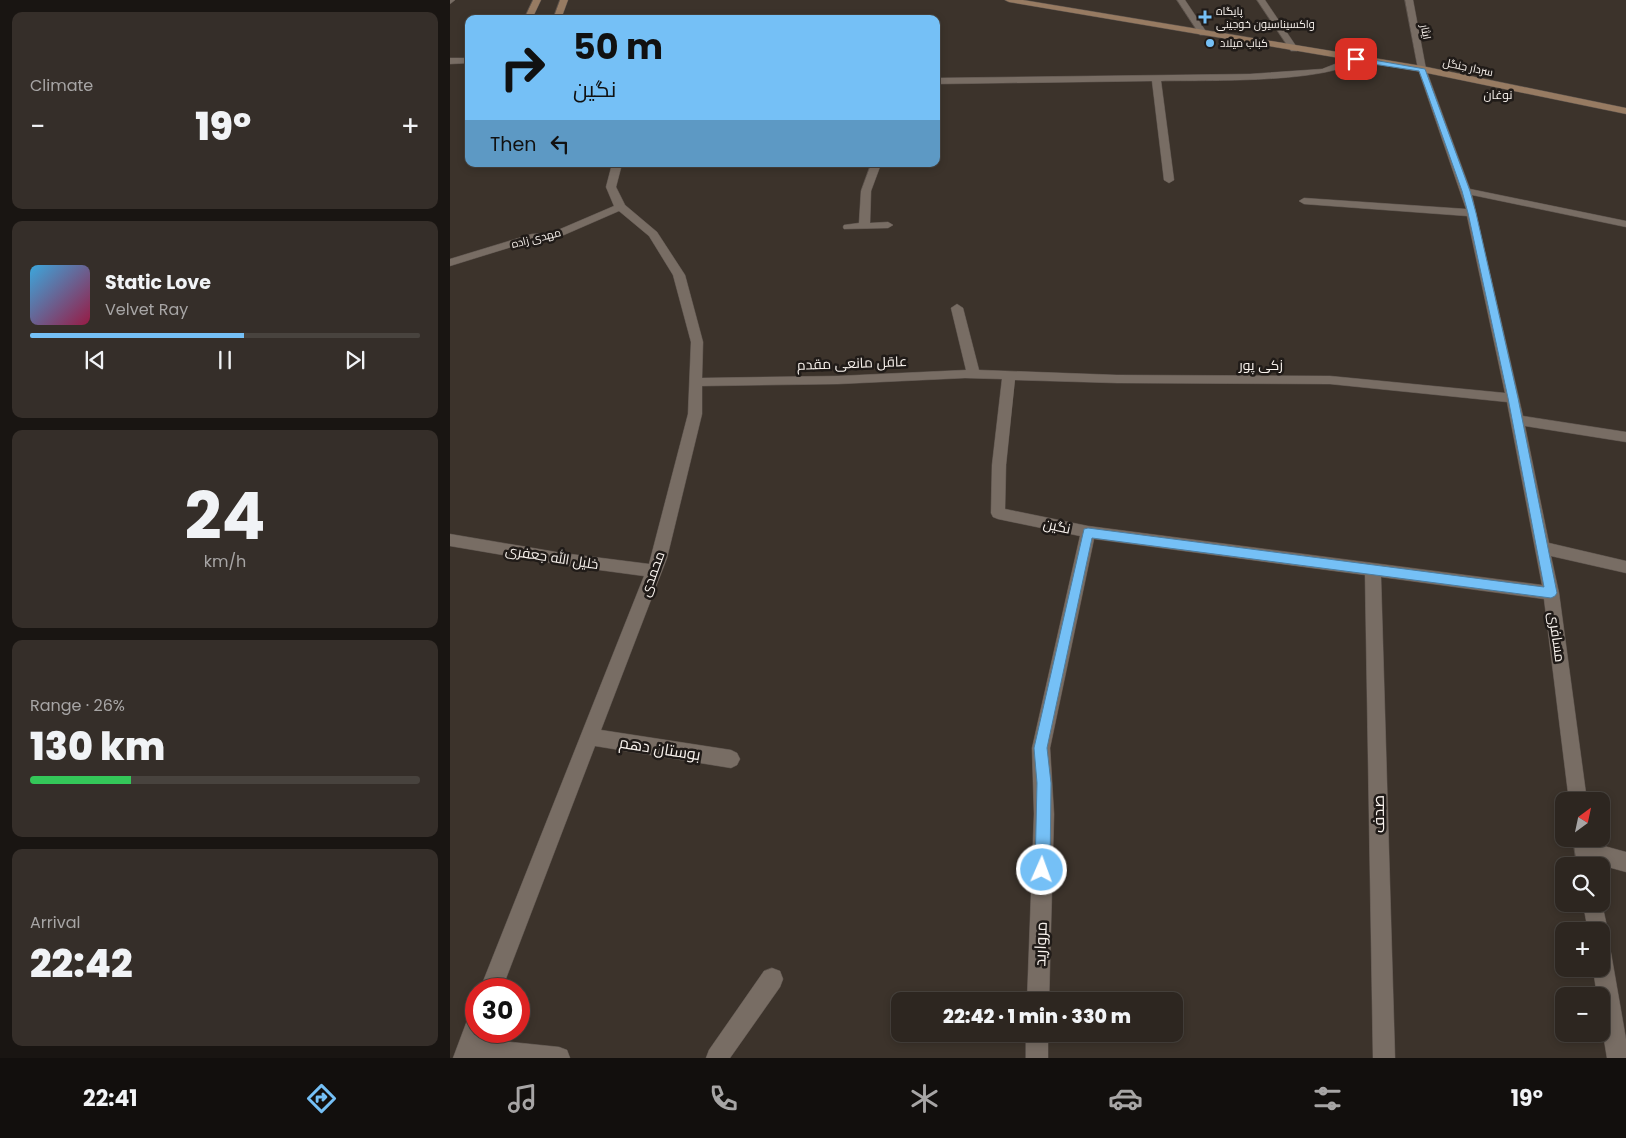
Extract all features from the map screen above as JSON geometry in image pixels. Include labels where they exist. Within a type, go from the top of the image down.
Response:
[{"type":"main road","points":[[530,15],[536,0]]},
{"type":"main road","points":[[558,15],[564,0]]},
{"type":"main road","name":"سردار جنگل","points":[[1009,0],[1422,69],[1626,111]]},
{"type":"street","points":[[1181,0],[1203,33]]},
{"type":"street","points":[[1261,0],[1294,49]]},
{"type":"street","name":"ایثار","points":[[1408,0],[1422,69]]},
{"type":"street","points":[[940,81],[1250,77],[1323,71],[1356,59]]},
{"type":"street","points":[[450,61],[465,60]]},
{"type":"street","name":"مسافری","points":[[1422,69],[1466,191],[1513,398],[1551,593],[1577,792]]},
{"type":"street","points":[[1156,77],[1169,180]]},
{"type":"street","points":[[616,167],[611,187],[620,207]]},
{"type":"street","points":[[864,226],[866,191],[875,167]]},
{"type":"street","points":[[1466,191],[1626,224]]},
{"type":"street","points":[[1304,201],[1472,213]]},
{"type":"street","name":"مهدی زاده","points":[[450,262],[536,236],[553,236],[620,207]]},
{"type":"street","name":"محمدی","points":[[495,978],[659,558],[695,414],[697,342],[679,275],[653,234],[620,207]]},
{"type":"street","points":[[848,227],[888,225]]},
{"type":"street","points":[[956,308],[974,374]]},
{"type":"street","name":"عاقل مانعی مقدم","points":[[696,382],[838,380],[974,374],[1009,376]]},
{"type":"street","name":"زکی پور","points":[[1009,376],[1117,379],[1330,380],[1513,398]]},
{"type":"street","name":"نگین","points":[[1009,376],[1008,400],[999,465],[998,513],[1088,532],[1551,593]]},
{"type":"street","points":[[1517,420],[1626,437]]},
{"type":"street","name":"مروارید","points":[[1038,992],[1044,814],[1041,748],[1088,532]]},
{"type":"street","name":"خلیل الله جعفری","points":[[450,540],[562,559],[654,571]]},
{"type":"street","points":[[1543,548],[1626,567]]},
{"type":"street","name":"صدف","points":[[1373,570],[1384,1058]]},
{"type":"street","name":"بوستان دهم","points":[[589,737],[731,759]]},
{"type":"street","points":[[1585,852],[1626,862]]},
{"type":"street","points":[[1605,977],[1618,1058]]},
{"type":"street","points":[[716,1058],[772,979]]},
{"type":"street","points":[[1037,1042],[1037,1058]]},
{"type":"street","points":[[465,1054],[559,1058]]},
{"type":"place","name":"پایگاه واکسیناسیون خوجینی","points":[[1205,17]]},
{"type":"place","name":"کباب میلاد","points":[[1210,43]]},
{"type":"district","name":"نوغان","points":[[1498,95]]},
{"type":"route","points":[[1042,870],[1044,783],[1041,748],[1088,532],[1551,593],[1513,398],[1472,213],[1466,191],[1422,69],[1356,59]]}]
